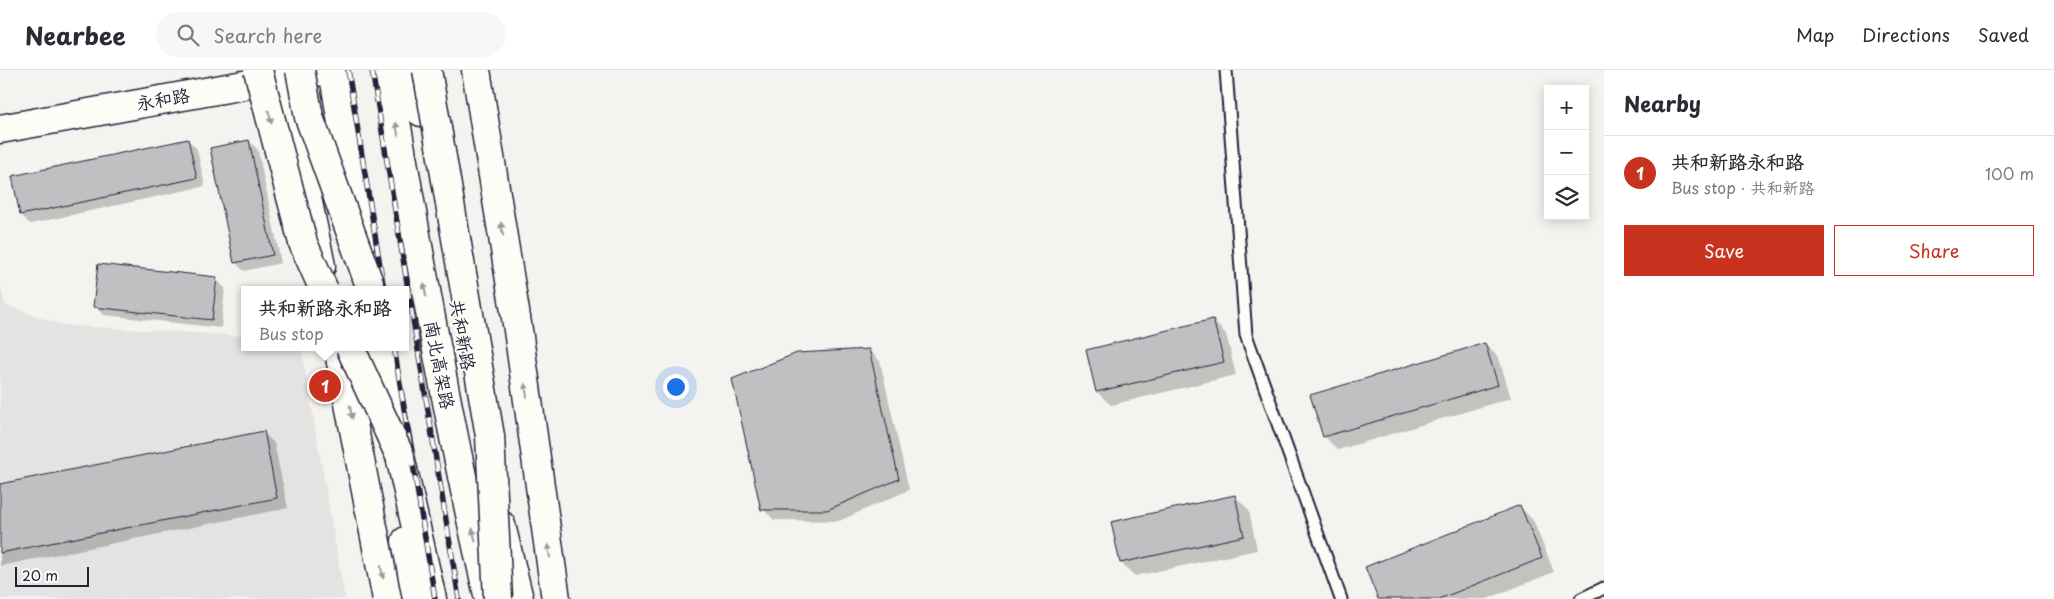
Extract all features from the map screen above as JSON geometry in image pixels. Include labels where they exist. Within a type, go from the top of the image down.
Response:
[{"type":"main road","name":"南北高架路","points":[[387,70],[428,312],[489,599]]},
{"type":"main road","name":"共和新路","points":[[413,70],[483,453],[519,599]]},
{"type":"main road","points":[[427,70],[490,436],[498,599]]},
{"type":"main road","points":[[476,70],[518,330],[556,599]]},
{"type":"main road","points":[[302,71],[309,117],[366,286]]},
{"type":"main road","points":[[302,71],[303,243],[323,286]]},
{"type":"main road","name":"永和路","points":[[0,129],[302,71]]},
{"type":"main road","points":[[339,351],[388,599]]},
{"type":"main road","points":[[352,351],[400,456]]},
{"type":"main road","points":[[372,351],[417,599]]},
{"type":"main road","points":[[381,351],[400,456],[432,599]]},
{"type":"lane","points":[[1226,70],[1246,335],[1341,599]]},
{"type":"lane","points":[[1581,599],[1604,588]]},
{"type":"shaded area","points":[[0,283],[5,305],[62,325],[241,336],[241,351],[302,351],[345,599],[0,599]]},
{"type":"building","points":[[188,139],[197,178],[20,215],[12,176]]},
{"type":"building","points":[[249,140],[273,255],[234,263],[210,148]]},
{"type":"building","points":[[98,264],[217,277],[212,320],[93,307]]},
{"type":"building","points":[[1213,319],[1224,362],[1096,392],[1086,350]]},
{"type":"building","points":[[1485,343],[1498,385],[1323,437],[1310,395]]},
{"type":"building","points":[[869,349],[899,479],[827,510],[761,510],[732,379],[797,353]]},
{"type":"building","points":[[264,431],[277,498],[0,553],[0,484]]},
{"type":"building","points":[[1235,495],[1244,536],[1120,563],[1111,522]]},
{"type":"building","points":[[1520,505],[1542,558],[1439,599],[1378,599],[1365,567]]},
{"type":"railway","points":[[348,70],[383,286]]},
{"type":"railway","points":[[372,70],[408,286]]},
{"type":"railway","points":[[409,295],[459,599]]},
{"type":"railway","points":[[395,351],[435,599]]},
{"type":"place","name":"共和新路永和路","points":[[325,386]]}]
